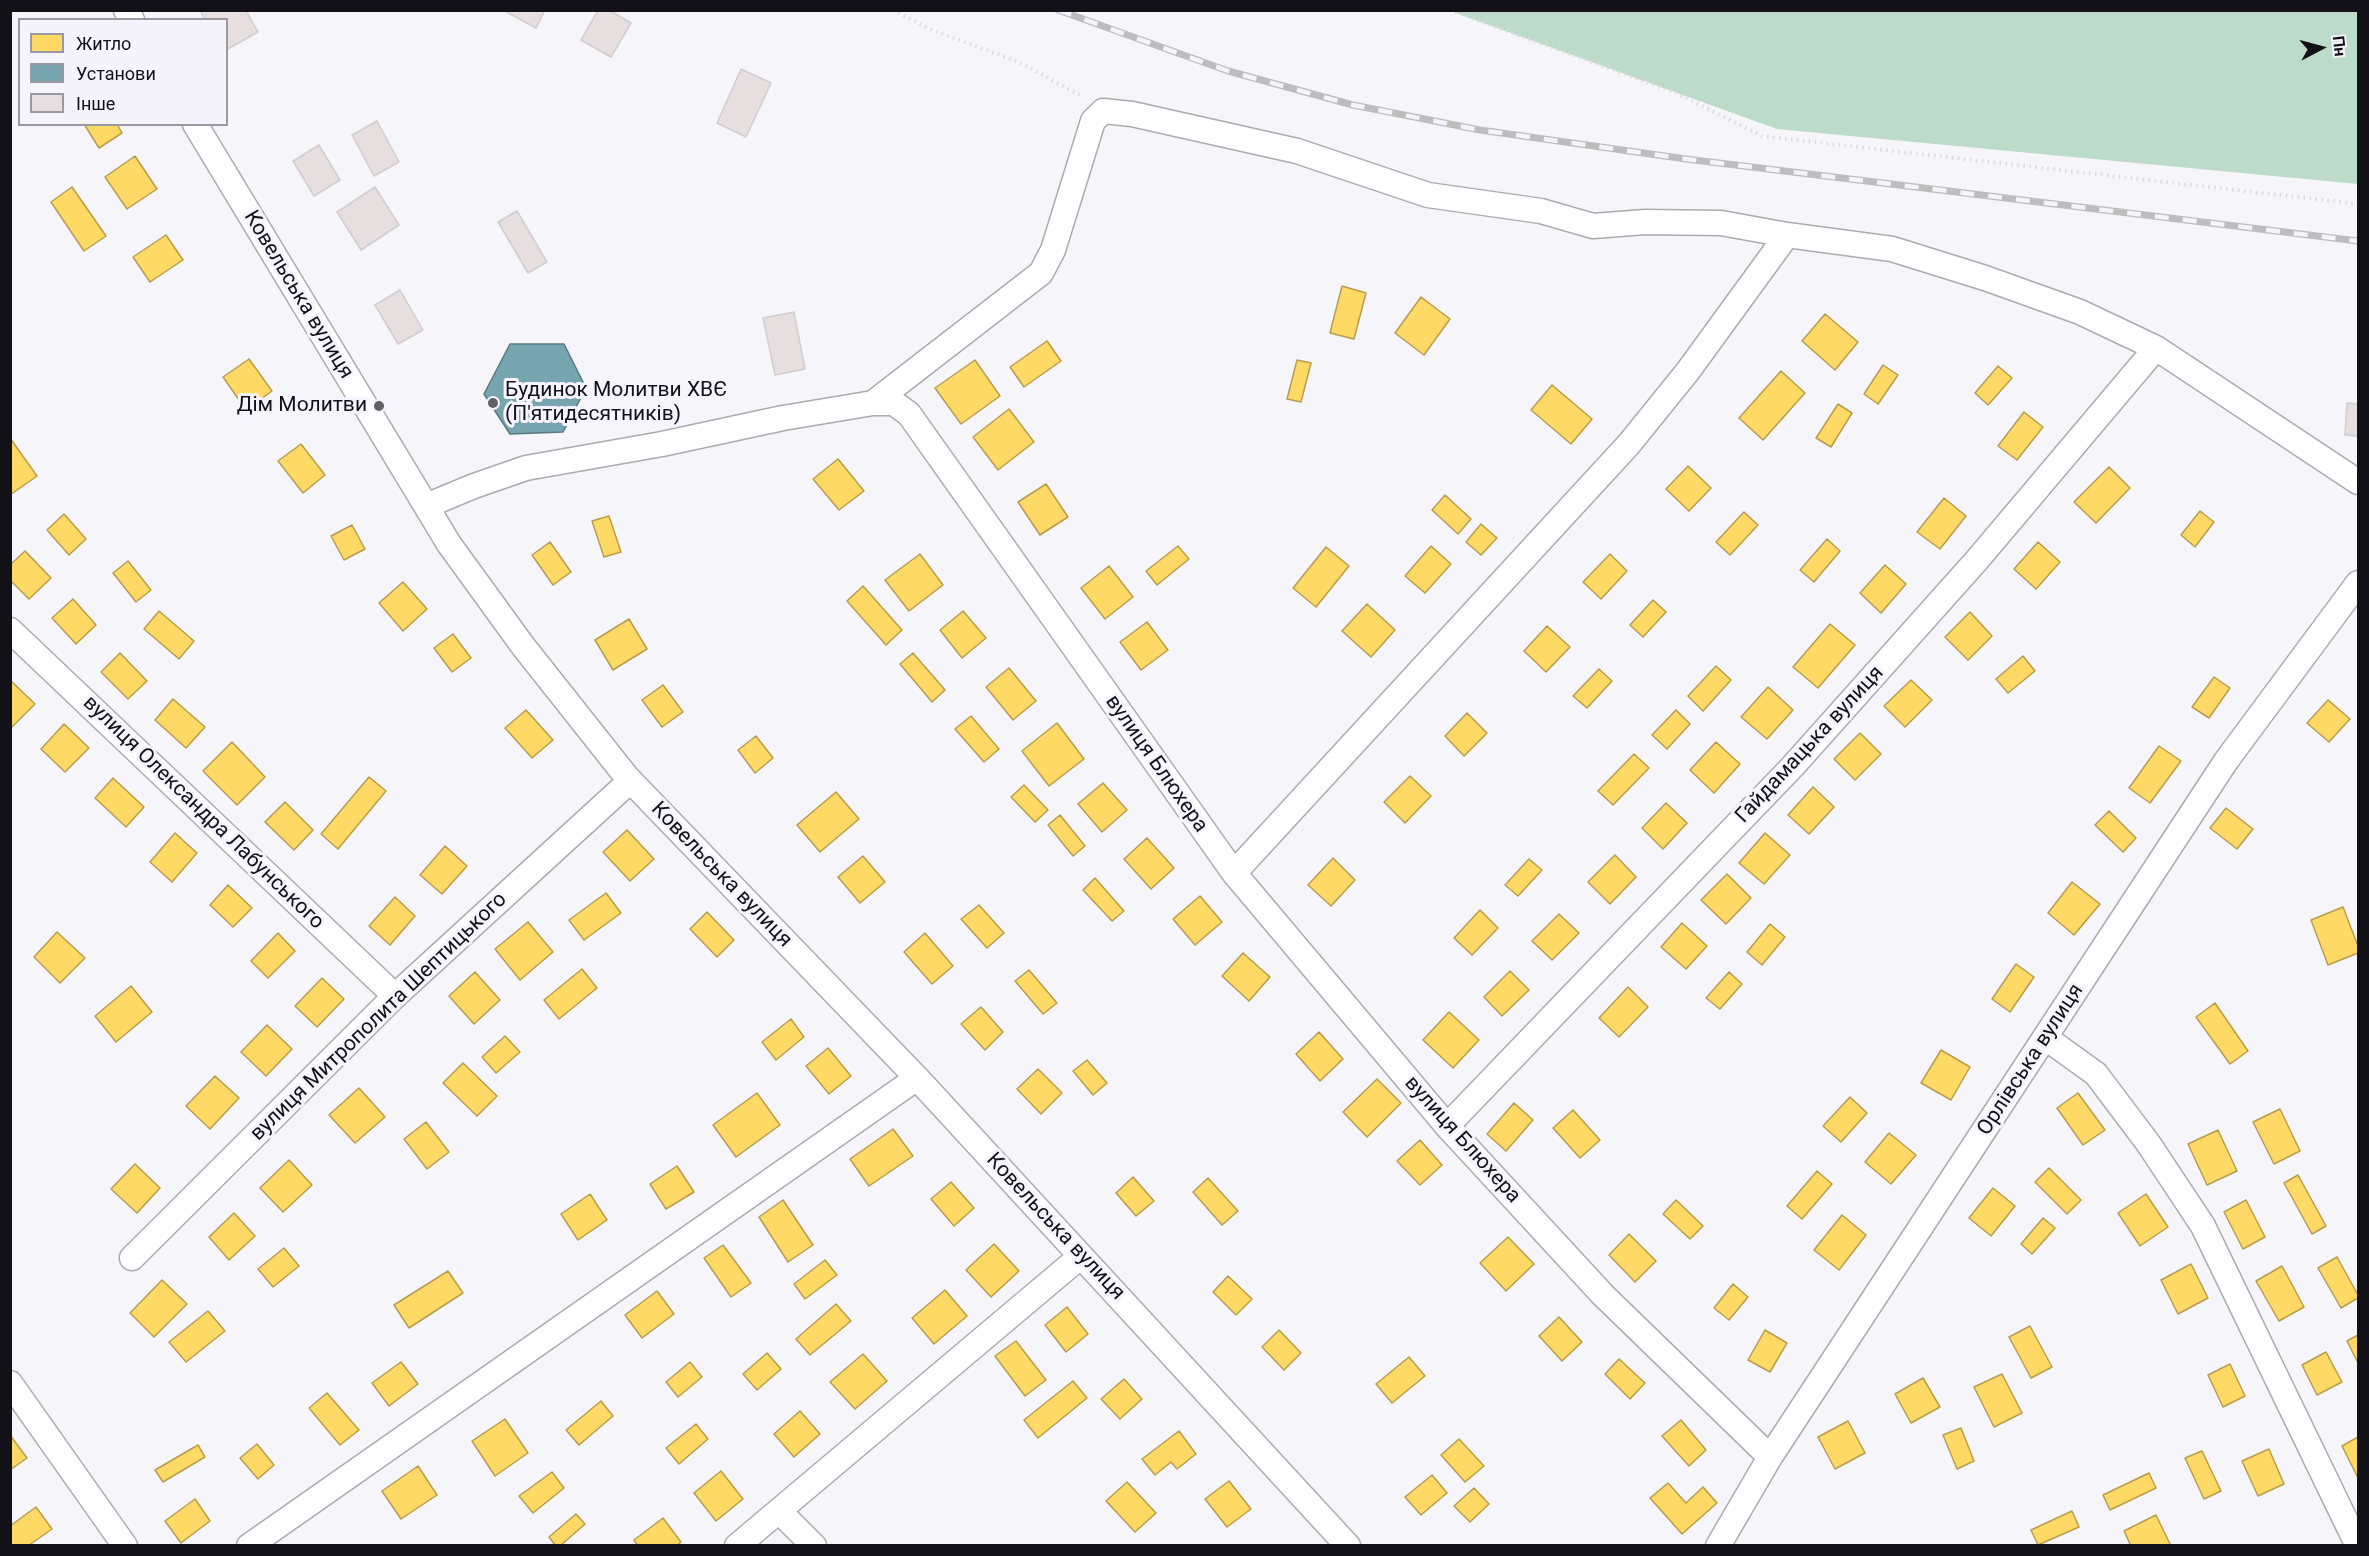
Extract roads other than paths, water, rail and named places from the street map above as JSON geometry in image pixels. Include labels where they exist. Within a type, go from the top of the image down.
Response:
[{"type":"street","points":[[873,403],[1041,273],[1053,250],[1094,121],[1103,111],[1132,114],[1297,151],[1428,195],[1541,211],[1593,226],[1645,222],[1721,223],[1902,252],[1985,278],[2080,312],[2156,348],[2358,482]]},
{"type":"street","name":"Ковельська вулиця","points":[[196,126],[449,544],[523,646],[630,781],[917,1078],[1348,1545]]},
{"type":"street","points":[[1234,873],[1629,444],[1688,371],[1787,235]]},
{"type":"street","name":"Гайдамацька вулиця","points":[[1447,1126],[1793,766],[1977,560],[2156,348]]},
{"type":"street","name":"вулиця Блюхера","points":[[426,506],[526,468],[662,444],[783,418],[873,403],[894,403],[909,414],[1234,873],[1447,1126],[1603,1295],[1770,1457]]},
{"type":"street","name":"Орлівська вулиця","points":[[1718,1545],[1770,1457],[2226,761],[2358,583]]},
{"type":"street","name":"вулиця Олександра Лабунського","points":[[10,630],[395,996]]},
{"type":"street","name":"вулиця Митрополита Шептицького","points":[[132,1257],[395,996],[630,781]]},
{"type":"street","points":[[2046,1038],[2096,1074],[2148,1143],[2204,1226],[2358,1545]]},
{"type":"street","points":[[249,1545],[917,1078]]},
{"type":"street","points":[[737,1545],[1081,1256]]},
{"type":"street","points":[[10,1383],[125,1545]]},
{"type":"street","points":[[778,1511],[814,1545]]},
{"type":"railway","points":[[1058,10],[1228,71],[1353,105],[1480,130],[1686,159],[2358,241]]},
{"type":"place","name":"Будинок Молитви ХВЄ (П'ятидесятників)","points":[[493,403]]},
{"type":"place","name":"Дім Молитви","points":[[379,406]]}]
